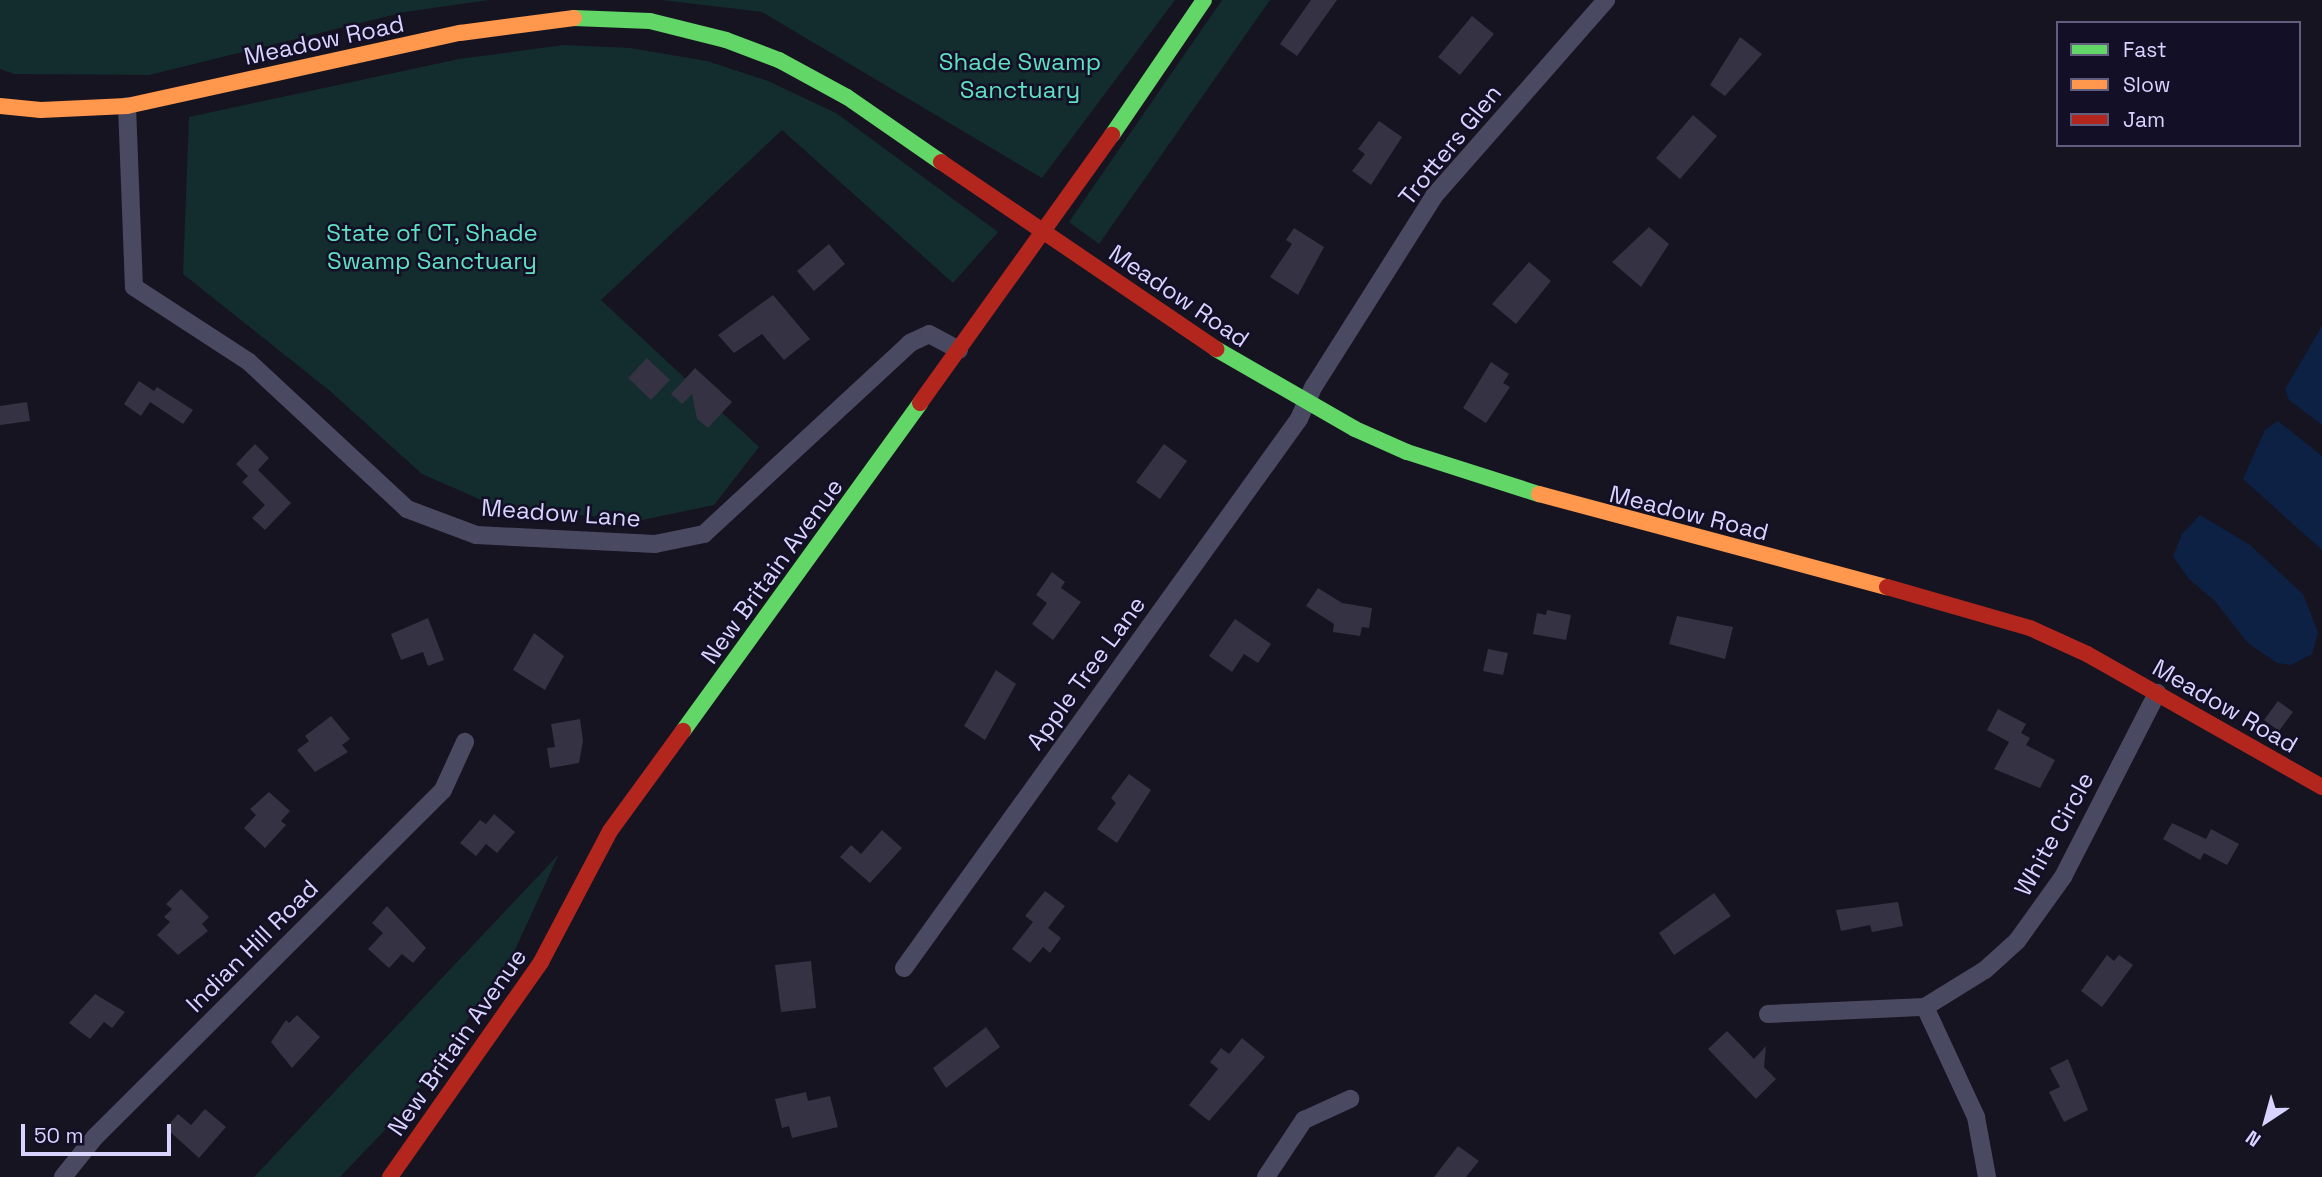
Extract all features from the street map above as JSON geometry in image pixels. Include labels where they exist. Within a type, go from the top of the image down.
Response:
[{"type":"street","name":"New Britain Avenue","points":[[390,1177],[541,962],[610,831],[1045,232],[1204,0]]},
{"type":"street","name":"Trotters Glen","points":[[1306,405],[1434,196],[1606,0]]},
{"type":"street","name":"Meadow Road","points":[[0,106],[41,110],[127,106],[460,33],[581,17],[650,21],[726,40],[779,60],[847,97],[1186,331],[1306,405],[1407,452],[1591,511],[1959,604],[2031,628],[2157,693],[2322,787]]},
{"type":"street","name":"Meadow Lane","points":[[127,106],[134,287],[249,362],[407,509],[476,535],[655,544],[704,534],[910,343],[929,334],[959,350]]},
{"type":"street","name":"Apple Tree Lane","points":[[904,968],[1306,405]]},
{"type":"street","name":"White Circle","points":[[1768,1014],[1925,1007],[1985,970],[2017,941],[2043,907],[2157,693]]},
{"type":"street","name":"Indian Hill Road","points":[[63,1177],[95,1137],[443,790],[465,742]]},
{"type":"street","points":[[1925,1007],[1976,1117],[1987,1177]]},
{"type":"street","points":[[1266,1177],[1304,1120],[1350,1099]]},
{"type":"green space","points":[[0,0],[489,0],[405,12],[149,75],[14,74],[0,69]]},
{"type":"green space","name":"Shade Swamp Sanctuary","points":[[662,0],[1175,0],[1042,178],[762,12]]},
{"type":"green space","points":[[1222,0],[1270,0],[1099,244],[1069,222]]},
{"type":"green space","name":"State of CT, Shade Swamp Sanctuary","points":[[564,45],[630,48],[707,61],[768,81],[836,113],[998,232],[953,283],[782,130],[601,300],[759,447],[714,505],[642,520],[502,509],[422,474],[330,391],[183,274],[189,117],[459,59]]},
{"type":"green space","points":[[559,854],[513,954],[405,1109],[340,1177],[254,1177]]},
{"type":"water","points":[[2322,326],[2322,425],[2289,400],[2285,389]]},
{"type":"water","points":[[2278,421],[2322,456],[2322,550],[2243,479],[2265,430]]},
{"type":"water","points":[[2200,515],[2250,545],[2303,594],[2318,632],[2312,654],[2291,665],[2277,663],[2248,643],[2214,600],[2189,579],[2173,556],[2182,534]]},
{"type":"building","points":[[1311,0],[1337,0],[1297,56],[1280,44]]},
{"type":"building","points":[[1472,16],[1494,34],[1460,75],[1438,57]]},
{"type":"building","points":[[1740,37],[1762,54],[1725,96],[1710,85]]},
{"type":"building","points":[[1693,115],[1717,136],[1680,179],[1656,158]]},
{"type":"building","points":[[1379,121],[1402,137],[1371,185],[1352,171],[1365,154],[1358,149]]},
{"type":"building","points":[[1649,227],[1669,244],[1641,287],[1612,262]]},
{"type":"building","points":[[1294,228],[1324,247],[1298,295],[1270,277],[1292,244],[1286,240]]},
{"type":"building","points":[[829,244],[845,264],[814,291],[797,271]]},
{"type":"building","points":[[1529,262],[1551,281],[1516,324],[1492,304]]},
{"type":"building","points":[[773,295],[810,339],[784,360],[762,334],[734,353],[718,335]]},
{"type":"building","points":[[647,358],[670,380],[651,400],[628,378]]},
{"type":"building","points":[[1491,362],[1509,374],[1503,383],[1510,387],[1486,423],[1463,408]]},
{"type":"building","points":[[695,368],[732,402],[708,428],[697,419],[692,394],[682,404],[671,394]]},
{"type":"building","points":[[139,381],[154,391],[157,387],[193,410],[183,424],[150,402],[141,416],[124,404]]},
{"type":"building","points":[[27,402],[30,421],[0,425],[0,406]]},
{"type":"building","points":[[255,444],[269,458],[258,470],[291,503],[265,530],[252,518],[265,505],[242,482],[248,476],[236,464]]},
{"type":"building","points":[[1164,444],[1187,461],[1160,499],[1136,482]]},
{"type":"building","points":[[1052,572],[1065,582],[1061,588],[1081,602],[1053,640],[1032,624],[1047,603],[1036,595]]},
{"type":"building","points":[[1318,588],[1342,603],[1372,608],[1369,628],[1362,627],[1360,636],[1333,632],[1334,624],[1306,606]]},
{"type":"building","points":[[1547,610],[1571,615],[1566,640],[1533,634],[1537,613],[1546,615]]},
{"type":"building","points":[[1677,616],[1733,627],[1725,659],[1669,644]]},
{"type":"building","points":[[428,618],[444,660],[428,666],[423,652],[401,660],[391,634]]},
{"type":"building","points":[[1235,619],[1271,644],[1258,663],[1244,654],[1232,672],[1209,656]]},
{"type":"building","points":[[534,633],[564,656],[545,690],[513,670]]},
{"type":"building","points":[[1488,649],[1508,653],[1503,675],[1483,671]]},
{"type":"building","points":[[996,670],[1016,684],[985,740],[964,726]]},
{"type":"building","points":[[2278,701],[2293,712],[2279,731],[2264,720]]},
{"type":"building","points":[[1998,709],[2026,724],[2021,733],[2030,738],[2026,745],[2055,760],[2040,788],[1994,769],[2009,742],[1987,730]]},
{"type":"building","points":[[331,716],[350,739],[342,745],[348,752],[315,772],[297,750],[309,741],[305,736]]},
{"type":"building","points":[[580,719],[583,741],[579,763],[550,768],[547,748],[555,747],[551,724]]},
{"type":"building","points":[[1129,774],[1151,790],[1117,843],[1097,829],[1116,803],[1111,798]]},
{"type":"building","points":[[269,792],[290,811],[281,821],[286,825],[265,848],[244,828],[256,815],[250,809]]},
{"type":"building","points":[[494,814],[515,832],[497,853],[486,844],[476,856],[460,843],[480,820],[486,824]]},
{"type":"building","points":[[2172,823],[2206,839],[2211,829],[2239,844],[2227,865],[2204,853],[2200,860],[2163,839]]},
{"type":"building","points":[[882,830],[902,848],[870,883],[840,857],[851,845],[861,854]]},
{"type":"building","points":[[181,889],[209,917],[202,924],[208,931],[178,955],[157,935],[170,922],[164,917],[172,909],[166,904]]},
{"type":"building","points":[[1045,891],[1065,906],[1048,928],[1061,938],[1050,953],[1043,947],[1030,963],[1012,949],[1033,922],[1025,916]]},
{"type":"building","points":[[1714,893],[1731,916],[1674,955],[1659,933]]},
{"type":"building","points":[[1898,902],[1903,926],[1872,932],[1870,925],[1841,931],[1836,910]]},
{"type":"building","points":[[387,906],[426,948],[413,963],[402,954],[389,968],[368,949],[383,933],[372,923]]},
{"type":"building","points":[[2107,955],[2114,961],[2119,955],[2133,965],[2102,1007],[2081,991]]},
{"type":"building","points":[[811,961],[816,1008],[781,1012],[775,965]]},
{"type":"building","points":[[95,994],[125,1012],[112,1028],[104,1022],[90,1039],[69,1023]]},
{"type":"building","points":[[297,1015],[320,1037],[292,1068],[271,1042],[286,1020],[289,1023]]},
{"type":"building","points":[[986,1027],[1000,1047],[946,1088],[933,1068]]},
{"type":"building","points":[[1727,1031],[1754,1059],[1766,1046],[1764,1067],[1776,1079],[1756,1099],[1708,1049]]},
{"type":"building","points":[[1242,1038],[1265,1057],[1209,1121],[1189,1105],[1218,1069],[1210,1062],[1221,1048],[1229,1054]]},
{"type":"building","points":[[2068,1059],[2088,1110],[2064,1122],[2049,1092],[2060,1087],[2050,1068]]},
{"type":"building","points":[[806,1092],[808,1101],[830,1096],[838,1127],[792,1138],[789,1126],[782,1128],[775,1099]]},
{"type":"building","points":[[205,1109],[226,1127],[199,1158],[166,1128],[178,1114],[191,1125]]},
{"type":"building","points":[[1458,1146],[1479,1161],[1466,1177],[1434,1177]]},
{"type":"traffic: fast","points":[[1112,135],[1204,0]]},
{"type":"traffic: fast","points":[[574,18],[650,21],[726,40],[779,60],[847,97],[941,162]]},
{"type":"traffic: fast","points":[[1216,349],[1355,429],[1407,452],[1539,494]]},
{"type":"traffic: fast","points":[[683,731],[920,403]]},
{"type":"traffic: slow","points":[[0,106],[41,110],[127,106],[460,33],[574,18]]},
{"type":"traffic: slow","points":[[1539,494],[1887,587]]},
{"type":"traffic: jam","points":[[920,403],[1112,135]]},
{"type":"traffic: jam","points":[[941,162],[1216,349]]},
{"type":"traffic: jam","points":[[1887,587],[2030,628],[2087,654],[2322,787]]},
{"type":"traffic: jam","points":[[390,1177],[541,962],[610,831],[683,731]]}]
